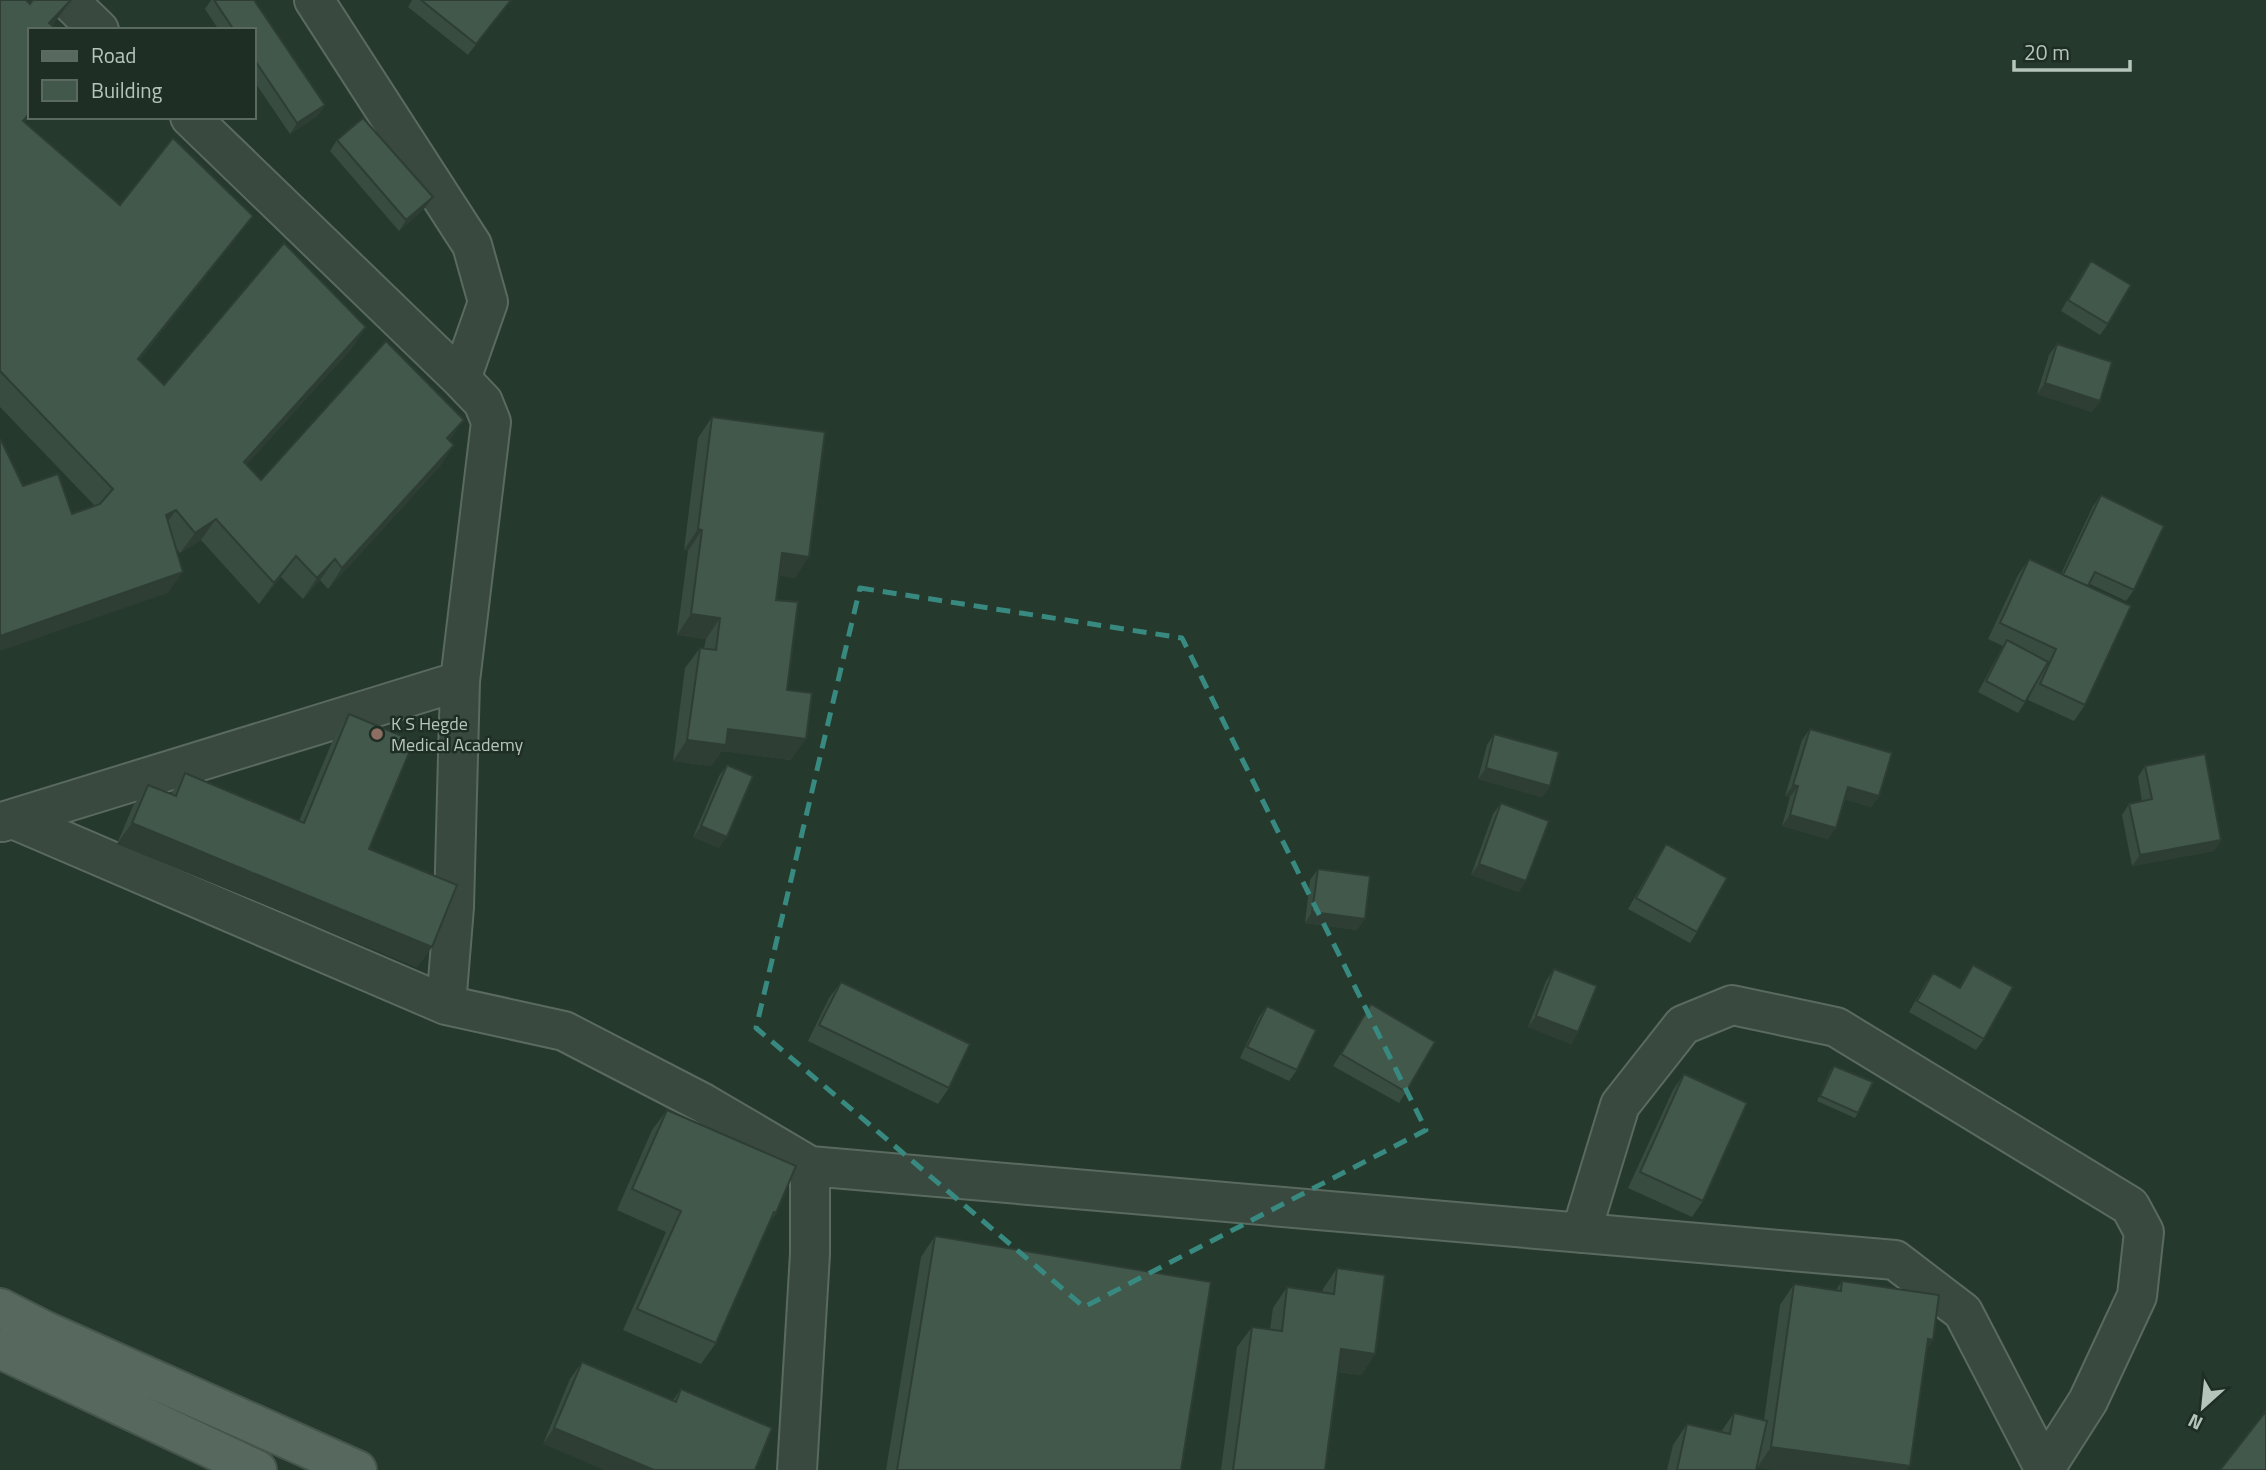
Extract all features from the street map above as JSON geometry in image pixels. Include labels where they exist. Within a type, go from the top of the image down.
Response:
[{"type":"main road","points":[[0,1308],[43,1330],[357,1470]]},
{"type":"main road","points":[[0,1349],[257,1470]]},
{"type":"street","points":[[68,0],[97,28]]},
{"type":"street","points":[[314,0],[472,245],[488,302],[461,379]]},
{"type":"street","points":[[192,119],[461,379],[483,402],[491,422],[460,681],[454,907],[446,1005]]},
{"type":"street","points":[[7,821],[460,681]]},
{"type":"street","points":[[7,821],[446,1005],[564,1031],[703,1103],[810,1166],[1581,1233],[1895,1260],[1963,1312],[2044,1469],[2088,1401],[2137,1296],[2144,1232],[2130,1206],[1836,1027],[1732,1004],[1683,1025],[1620,1105],[1581,1233]]},
{"type":"street","points":[[797,1470],[810,1254],[810,1166]]},
{"type":"highlighted area","points":[[860,588],[1182,638],[1426,1130],[1084,1307],[756,1028]]},
{"type":"building","points":[[0,0],[26,0],[30,4],[33,0],[71,0],[49,23],[55,28],[28,28],[28,115],[23,121],[120,205],[173,138],[253,216],[138,359],[164,385],[284,243],[366,327],[244,462],[261,480],[386,341],[464,420],[447,438],[454,445],[342,568],[335,559],[317,578],[296,556],[274,583],[216,519],[195,533],[176,510],[166,515],[183,572],[0,636],[0,441],[23,486],[58,474],[72,514],[100,504],[113,489],[0,371]]},
{"type":"building","points":[[214,0],[254,0],[325,105],[297,123],[256,62],[256,28],[233,28]]},
{"type":"building","points":[[421,0],[511,0],[476,44]]},
{"type":"building","points":[[363,118],[433,197],[406,220],[337,140]]},
{"type":"building","points":[[2091,261],[2131,285],[2108,324],[2068,300]]},
{"type":"building","points":[[2057,344],[2112,362],[2100,401],[2045,383]]},
{"type":"building","points":[[712,417],[825,432],[809,557],[782,553],[776,600],[798,602],[787,690],[812,693],[806,739],[728,729],[726,745],[687,740],[700,648],[716,650],[720,618],[691,614]]},
{"type":"building","points":[[2101,495],[2164,526],[2134,590],[2095,572],[2088,586],[2063,575]]},
{"type":"building","points":[[2029,559],[2131,606],[2085,705],[2040,684],[2056,649],[2000,623]]},
{"type":"building","points":[[2007,640],[2048,662],[2025,702],[1986,681]]},
{"type":"building","points":[[349,714],[414,741],[369,849],[457,885],[432,947],[132,823],[148,785],[176,796],[185,773],[304,823]]},
{"type":"building","points":[[1810,729],[1892,753],[1879,796],[1848,787],[1836,828],[1790,815],[1798,786],[1793,785]]},
{"type":"building","points":[[1494,734],[1559,752],[1550,786],[1486,768]]},
{"type":"building","points":[[2205,754],[2221,840],[2140,855],[2129,804],[2152,799],[2145,766]]},
{"type":"building","points":[[727,765],[753,776],[727,837],[701,826]]},
{"type":"building","points":[[1501,803],[1549,821],[1526,881],[1479,864]]},
{"type":"building","points":[[1666,844],[1727,878],[1697,932],[1636,898]]},
{"type":"building","points":[[1318,869],[1370,876],[1365,919],[1312,912]]},
{"type":"building","points":[[1973,965],[2013,987],[1984,1039],[1917,1001],[1933,973],[1960,988]]},
{"type":"building","points":[[1554,969],[1597,986],[1578,1032],[1536,1016]]},
{"type":"building","points":[[841,982],[970,1044],[949,1088],[819,1025]]},
{"type":"building","points":[[1371,1004],[1435,1042],[1406,1092],[1341,1054]]},
{"type":"building","points":[[1267,1006],[1316,1030],[1297,1070],[1247,1047]]},
{"type":"building","points":[[1834,1066],[1873,1082],[1858,1113],[1820,1096]]},
{"type":"building","points":[[1684,1074],[1747,1103],[1703,1201],[1640,1172]]},
{"type":"building","points":[[667,1110],[796,1166],[716,1343],[637,1309],[681,1211],[632,1189]]},
{"type":"building","points":[[935,1236],[1211,1282],[1181,1470],[897,1470]]},
{"type":"building","points":[[1337,1268],[1385,1275],[1375,1354],[1341,1349],[1325,1470],[1233,1470],[1252,1327],[1282,1331],[1287,1287],[1334,1294]]},
{"type":"building","points":[[1842,1281],[1939,1295],[1933,1340],[1928,1339],[1910,1466],[1771,1447],[1794,1284],[1841,1291]]},
{"type":"building","points":[[582,1362],[676,1402],[681,1389],[772,1428],[755,1470],[654,1470],[554,1428]]},
{"type":"building","points":[[2266,1411],[2266,1470],[2220,1470]]},
{"type":"building","points":[[1734,1413],[1767,1421],[1756,1470],[1677,1470],[1687,1424],[1730,1434]]},
{"type":"place","name":"K S Hegde Medical Academy","points":[[377,734]]}]
